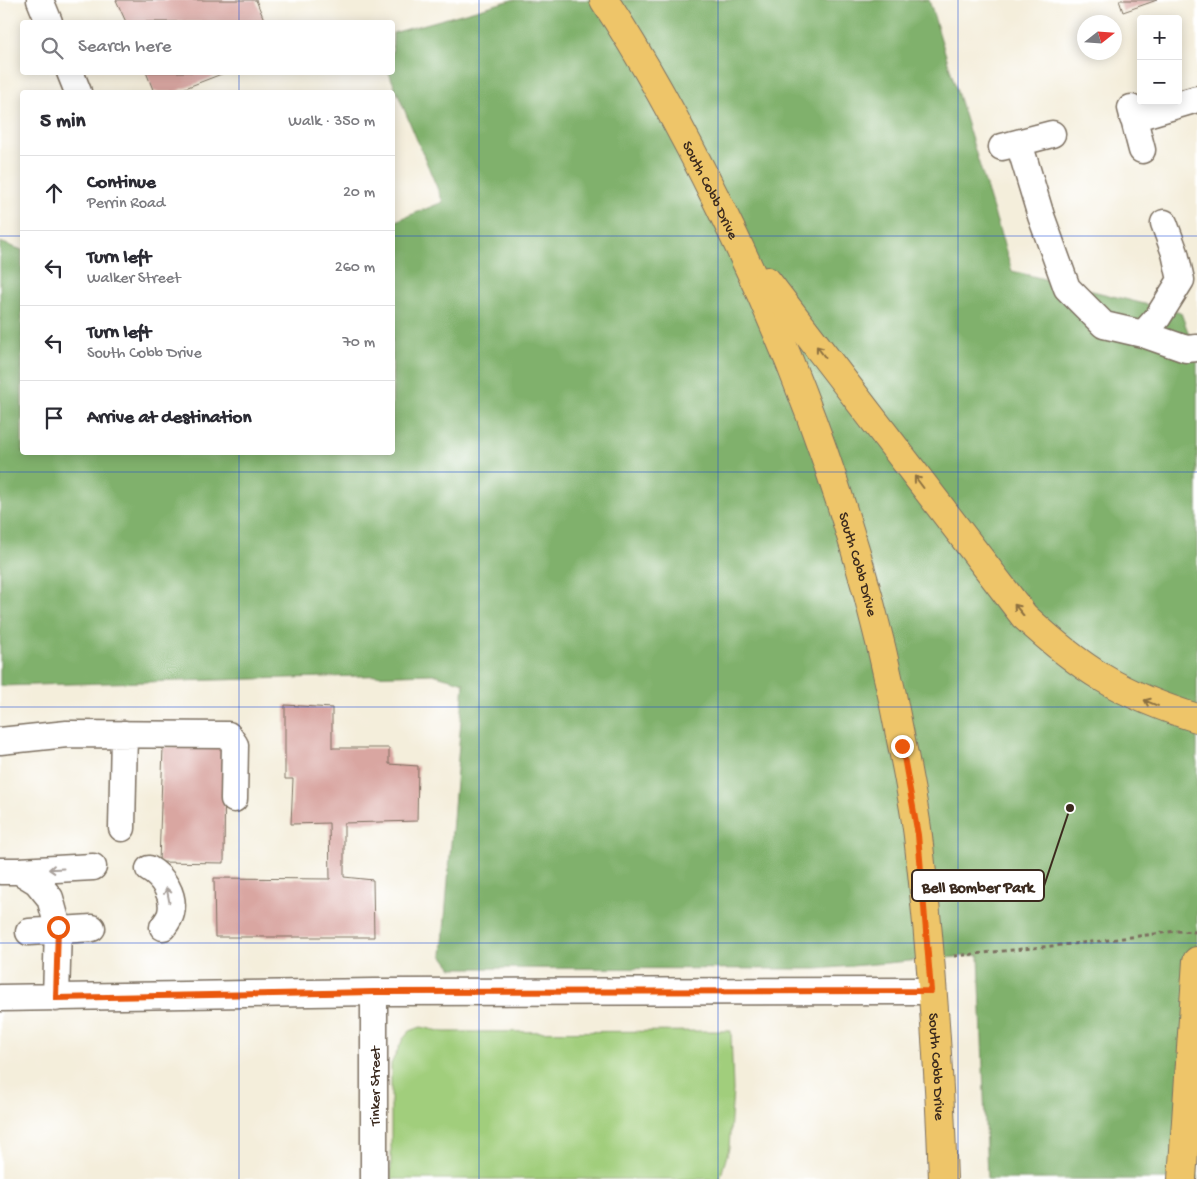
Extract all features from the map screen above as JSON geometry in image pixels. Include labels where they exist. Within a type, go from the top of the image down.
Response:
[{"type":"main road","name":"South Cobb Drive","points":[[604,0],[653,77],[690,146],[737,241],[786,349],[842,505],[867,591],[900,736],[918,835],[931,991],[943,1179]]},
{"type":"main road","points":[[737,241],[933,500],[1024,616],[1055,645],[1086,669],[1120,689],[1161,707],[1197,718]]},
{"type":"main road","points":[[1182,1179],[1197,961]]},
{"type":"street","points":[[40,0],[48,20]]},
{"type":"street","points":[[71,75],[77,90]]},
{"type":"street","points":[[1142,150],[1132,113],[1197,99]]},
{"type":"street","points":[[1052,134],[1010,145],[1042,216],[1067,288],[1104,325],[1143,334],[1186,349],[1197,348]]},
{"type":"street","points":[[1143,334],[1158,317],[1181,280],[1175,253],[1164,223]]},
{"type":"street","points":[[0,742],[67,734],[228,735],[235,745],[234,799]]},
{"type":"street","points":[[122,828],[124,734]]},
{"type":"street","points":[[10,871],[93,867]]},
{"type":"street","points":[[149,869],[160,875],[168,889],[171,912],[164,927]]},
{"type":"street","points":[[10,871],[37,882],[50,898],[56,912],[58,932],[56,998]]},
{"type":"street","points":[[29,932],[58,932],[92,928]]},
{"type":"street","points":[[0,998],[374,992],[931,991]]},
{"type":"street","name":"Tinker Street","points":[[374,992],[374,1179]]},
{"type":"path","points":[[962,955],[1101,941],[1140,934],[1177,931],[1197,932]]},
{"type":"green space","points":[[512,0],[929,0],[1012,271],[1181,313],[1197,356],[1197,1179],[987,1179],[979,955],[817,969],[452,968],[442,955],[464,683],[433,674],[0,686],[0,242],[20,249],[20,455],[395,455],[395,221],[443,202],[390,75],[395,75],[395,32]]},
{"type":"green space","points":[[421,1027],[444,1032],[731,1031],[733,1090],[729,1148],[720,1179],[391,1179],[391,1064],[403,1039],[410,1031]]},
{"type":"building","points":[[116,0],[256,0],[264,20],[125,20]]},
{"type":"building","points":[[1119,0],[1157,0],[1123,12]]},
{"type":"building","points":[[147,75],[219,75],[180,90],[153,90]]},
{"type":"building","points":[[285,705],[332,708],[332,748],[389,748],[389,764],[418,766],[417,821],[344,823],[344,877],[373,880],[374,937],[215,937],[214,878],[330,879],[329,823],[291,824],[293,779],[285,779]]},
{"type":"building","points":[[225,746],[224,863],[159,862],[163,747]]},
{"type":"place","name":"Bell Bomber Park","points":[[1070,808]]},
{"type":"route","points":[[58,927],[56,998],[374,992],[931,991],[918,835],[902,746]]}]
